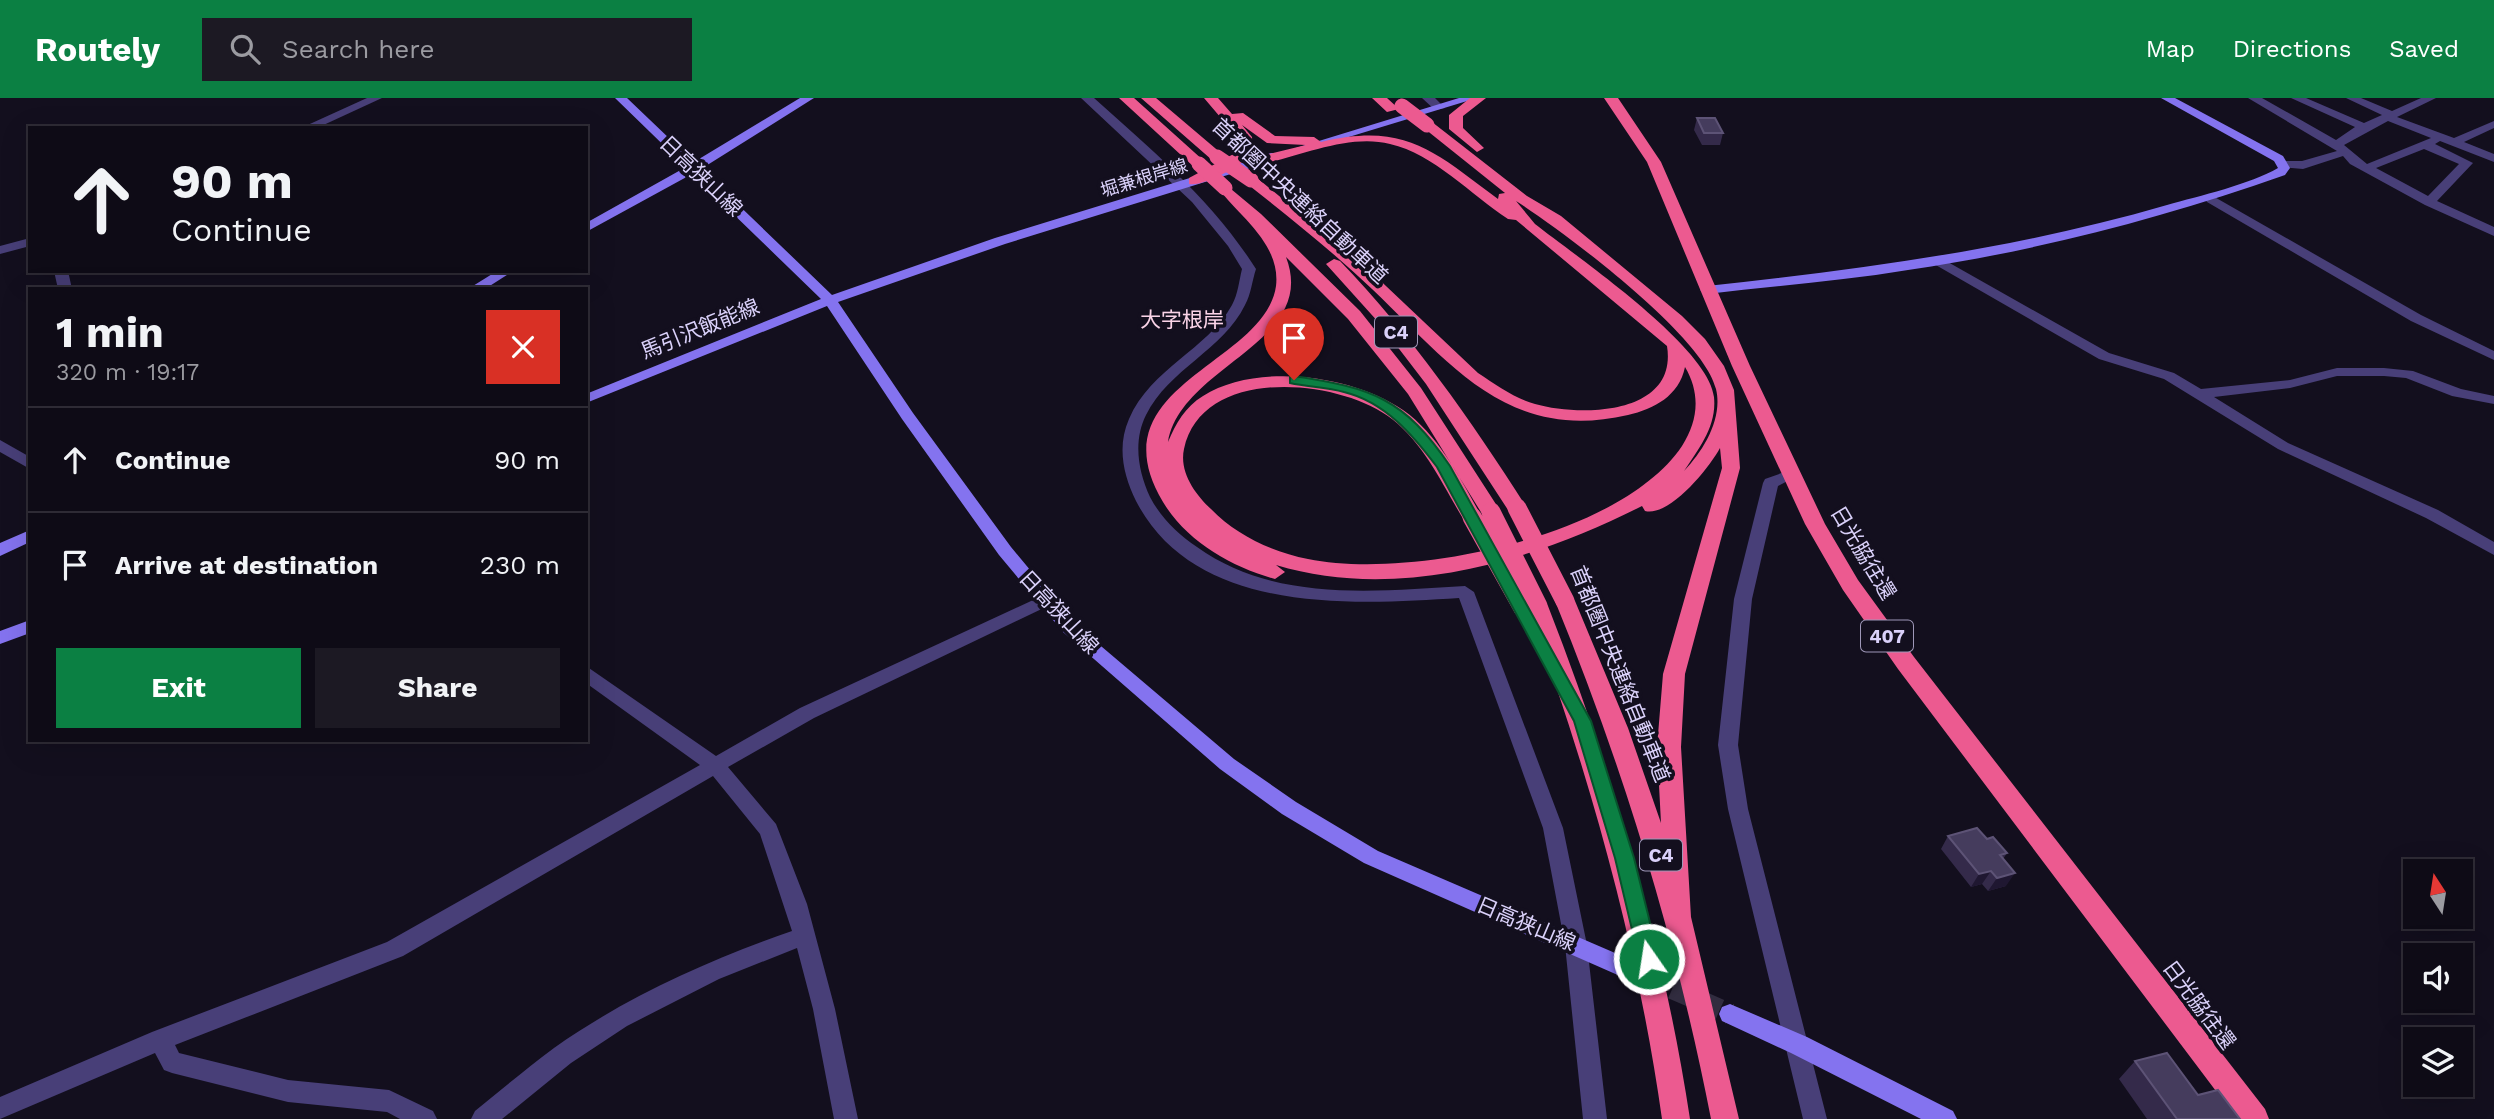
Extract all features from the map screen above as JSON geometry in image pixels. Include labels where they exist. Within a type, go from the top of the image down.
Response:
[{"type":"highway","name":"首都圏中央連絡自動車道","points":[[1126,98],[1329,288],[1380,346],[1422,403],[1482,515]]},
{"type":"highway","name":"首都圏中央連絡自動車道","points":[[1148,98],[1248,181],[1321,251],[1405,343],[1446,397],[1517,508],[1565,601],[1618,730],[1679,915],[1725,1119]]},
{"type":"highway","points":[[1187,183],[1240,159],[1248,151],[1245,137],[1211,98]]},
{"type":"highway","points":[[1224,98],[1238,116],[1272,140],[1291,142],[1336,138]]},
{"type":"highway","points":[[1378,98],[1395,104],[1510,201],[1530,226]]},
{"type":"highway","points":[[1479,98],[1455,115],[1456,129],[1534,194],[1556,219]]},
{"type":"highway","name":"日光脇往還","points":[[1611,98],[1654,162],[1707,290],[1815,524],[1850,585],[1906,663],[2255,1119]]},
{"type":"highway","points":[[1421,126],[1522,199],[1556,219],[1612,265],[1699,343],[1717,370],[1725,390],[1732,449],[1728,486],[1674,674],[1669,747],[1679,915]]},
{"type":"highway","points":[[1258,161],[1338,143],[1388,139],[1424,154],[1530,226],[1675,344],[1696,368],[1706,401],[1704,422],[1694,447],[1671,476],[1633,504],[1600,520],[1560,536],[1488,557],[1394,570],[1348,570],[1311,568],[1268,554],[1233,538],[1200,511],[1188,497],[1174,464],[1174,449],[1182,425],[1194,412],[1235,390],[1261,382],[1294,380],[1349,388],[1396,412],[1420,435],[1482,515]]},
{"type":"highway","points":[[1248,181],[1379,287],[1468,376],[1504,398],[1533,409],[1581,416],[1616,413],[1649,403],[1665,391],[1676,375],[1679,361],[1675,344]]},
{"type":"highway","points":[[1256,217],[1281,263],[1284,286],[1276,314],[1195,382],[1166,414],[1157,440],[1158,475],[1177,514],[1209,542],[1274,572],[1318,581],[1395,584],[1491,571],[1605,533],[1684,485],[1707,458],[1726,412]]},
{"type":"highway","name":"C4","points":[[1482,515],[1530,607],[1582,721],[1625,858],[1649,959],[1668,1055],[1676,1119]]},
{"type":"main road","name":"日高狭山線","points":[[621,98],[830,300],[907,416],[1044,601],[1112,667],[1227,764],[1289,808],[1371,857],[1628,969]]},
{"type":"main road","points":[[588,227],[692,169],[808,98]]},
{"type":"main road","name":"堀兼根岸線","points":[[830,300],[1000,241],[1471,98]]},
{"type":"main road","points":[[1707,290],[1939,261],[2113,224],[2211,198],[2281,172],[2284,164],[2279,159],[2167,98]]},
{"type":"main road","points":[[479,287],[503,273]]},
{"type":"main road","name":"馬引沢飯能線","points":[[588,399],[830,300]]},
{"type":"main road","points":[[0,550],[28,536]]},
{"type":"main road","points":[[0,638],[28,627]]},
{"type":"main road","points":[[1730,1014],[1799,1045],[1945,1119]]},
{"type":"street","points":[[312,126],[376,98]]},
{"type":"street","points":[[1087,98],[1187,183],[1236,247],[1249,269],[1237,308],[1210,340],[1162,376],[1137,418],[1129,451],[1133,480],[1155,520],[1181,545],[1222,572],[1263,588],[1317,597],[1465,592],[1553,828],[1576,945],[1595,1119]]},
{"type":"street","points":[[1428,98],[1439,107]]},
{"type":"street","points":[[2254,98],[2341,148],[2367,168],[2429,202],[2493,230]]},
{"type":"street","points":[[2297,98],[2364,127]]},
{"type":"street","points":[[2352,98],[2494,158]]},
{"type":"street","points":[[2284,164],[2303,165],[2341,148],[2364,127],[2430,98]]},
{"type":"street","points":[[2455,142],[2494,124]]},
{"type":"street","points":[[2367,168],[2441,137]]},
{"type":"street","points":[[2424,144],[2467,163],[2429,202]]},
{"type":"street","points":[[2211,198],[2416,318],[2494,356]]},
{"type":"street","points":[[0,250],[28,243]]},
{"type":"street","points":[[1939,261],[2104,356],[2169,376],[2283,446],[2431,514],[2494,549]]},
{"type":"street","points":[[2200,394],[2290,384],[2337,372],[2384,372],[2408,374],[2457,393],[2494,400]]},
{"type":"street","points":[[0,445],[28,463]]},
{"type":"street","points":[[1793,474],[1771,483],[1743,599],[1728,745],[1750,860],[1799,1045],[1815,1119]]},
{"type":"street","points":[[0,1109],[160,1040],[395,949],[807,713],[1044,601]]},
{"type":"street","points":[[588,674],[715,765],[768,830],[805,936],[846,1119]]},
{"type":"street","points":[[483,1119],[564,1055],[626,1018],[706,974],[751,954],[805,936]]},
{"type":"street","points":[[160,1040],[172,1062],[288,1091],[389,1101],[425,1119]]},
{"type":"building","points":[[1697,118],[1715,118],[1723,133],[1704,133]]},
{"type":"building","points":[[1977,828],[1987,839],[1993,837],[2007,853],[2000,855],[2015,873],[1997,878],[1991,871],[1979,874],[1948,836]]},
{"type":"building","points":[[2167,1053],[2198,1095],[2218,1090],[2240,1119],[2177,1119],[2135,1061]]},
{"type":"tunnel","points":[[1644,976],[1730,1014]]},
{"type":"district","name":"大字根岸","points":[[1182,320]]},
{"type":"route","points":[[1294,380],[1349,388],[1396,412],[1420,435],[1443,466],[1523,607],[1582,721],[1625,858],[1649,959]]}]
